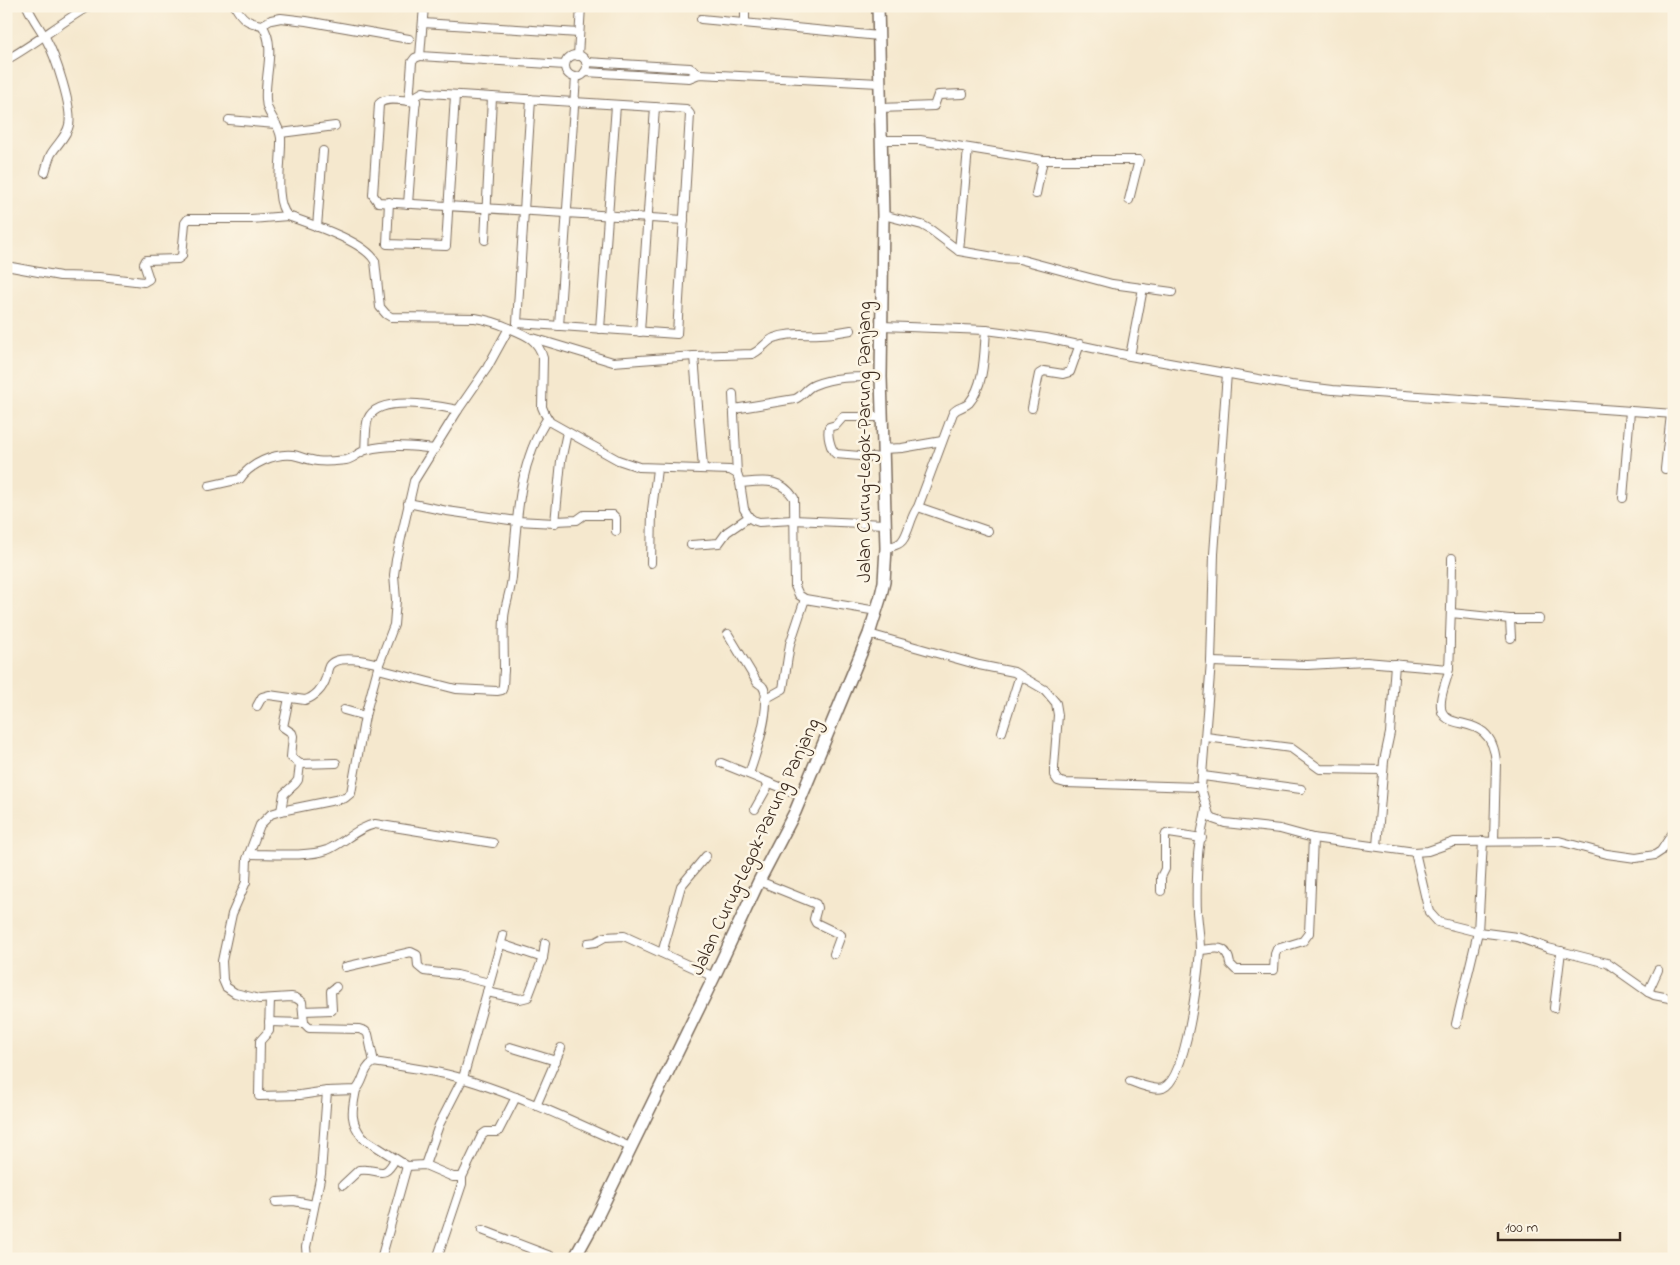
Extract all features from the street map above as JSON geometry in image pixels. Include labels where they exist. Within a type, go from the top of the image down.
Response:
[{"type":"main road","name":"Jalan Curug–Legok–Parung Panjang","points":[[574,1259],[595,1221],[759,880],[795,812],[877,612],[884,582],[886,548],[881,377],[883,215],[878,6]]},
{"type":"street","points":[[27,6],[55,59],[68,107],[70,123],[52,154],[45,172]]},
{"type":"street","points":[[6,60],[31,46],[44,35],[89,6]]},
{"type":"street","points":[[235,6],[247,22],[262,25],[271,20],[281,18],[294,19],[321,22],[409,39]]},
{"type":"street","points":[[420,56],[424,6]]},
{"type":"street","points":[[578,56],[581,6]]},
{"type":"street","points":[[745,6],[745,23]]},
{"type":"street","points":[[701,19],[879,36]]},
{"type":"street","points":[[423,23],[579,33]]},
{"type":"street","points":[[262,25],[267,34],[269,51],[266,103],[280,133],[280,196],[282,207],[288,216]]},
{"type":"street","points":[[408,204],[412,62],[415,58],[420,56],[566,65]]},
{"type":"street","points":[[578,56],[584,58],[587,68],[581,76],[576,77],[567,72],[566,65],[569,58],[578,56]]},
{"type":"street","points":[[586,62],[690,68],[700,74]]},
{"type":"street","points":[[585,72],[690,78],[700,74],[879,83]]},
{"type":"street","points":[[559,326],[576,77]]},
{"type":"street","points":[[412,102],[416,96],[423,92],[686,109],[690,114],[677,334],[518,323],[531,100]]},
{"type":"street","points":[[880,108],[932,106],[936,104],[938,95],[963,94]]},
{"type":"street","points":[[389,202],[387,244],[446,246],[455,95]]},
{"type":"street","points":[[485,240],[492,97]]},
{"type":"street","points":[[412,102],[380,101],[373,195],[378,202],[684,220]]},
{"type":"street","points":[[600,329],[616,105]]},
{"type":"street","points":[[640,332],[655,107]]},
{"type":"street","points":[[229,120],[276,124]]},
{"type":"street","points":[[280,133],[335,126]]},
{"type":"street","points":[[880,140],[920,140],[1043,160],[1139,160],[1129,200]]},
{"type":"street","points":[[959,251],[968,148]]},
{"type":"street","points":[[317,227],[323,150]]},
{"type":"street","points":[[1036,194],[1043,160]]},
{"type":"street","points":[[883,215],[922,225],[959,251],[1000,258],[1019,259],[1101,282],[1172,292]]},
{"type":"street","points":[[6,266],[60,276],[100,277],[144,282],[149,279],[144,264],[146,260],[178,259],[182,256],[185,223],[188,219],[251,219],[288,216],[359,246],[372,255],[380,307],[391,317],[475,318],[498,323],[532,338],[613,362],[752,354],[769,341],[779,337],[799,333],[831,334],[851,330]]},
{"type":"street","points":[[1130,356],[1143,288]]},
{"type":"street","points":[[882,326],[986,330],[1046,338],[1130,356],[1291,385],[1333,390],[1672,414],[1665,469]]},
{"type":"street","points":[[374,1062],[368,1034],[365,1031],[359,1029],[309,1028],[304,1023],[302,1002],[296,998],[259,999],[235,993],[226,987],[223,980],[222,961],[232,914],[246,882],[246,864],[260,825],[271,814],[345,798],[350,795],[365,716],[378,666],[394,625],[396,600],[394,575],[414,481],[458,410],[487,368],[509,328]]},
{"type":"street","points":[[886,548],[902,542],[912,514],[918,507],[953,413],[957,408],[968,404],[980,382],[986,330]]},
{"type":"street","points":[[532,338],[538,344],[543,358],[542,407],[547,419],[618,460],[639,467],[657,469],[703,468],[730,470],[737,474]]},
{"type":"street","points":[[1032,408],[1039,374],[1044,371],[1064,374],[1070,372],[1080,344]]},
{"type":"street","points":[[694,356],[703,468]]},
{"type":"street","points":[[1130,1081],[1154,1088],[1163,1088],[1176,1073],[1188,1038],[1200,950],[1196,889],[1198,852],[1206,809],[1201,788],[1211,662],[1214,554],[1227,373]]},
{"type":"street","points":[[734,409],[800,398],[812,386],[841,378],[881,377]]},
{"type":"street","points":[[733,394],[737,474],[744,509],[748,517],[759,522],[793,520],[885,524]]},
{"type":"street","points":[[365,450],[368,419],[380,408],[413,403],[458,410]]},
{"type":"street","points":[[1623,498],[1630,411]]},
{"type":"street","points":[[882,417],[843,417],[836,425],[829,427],[831,448],[836,454],[883,453],[942,441]]},
{"type":"street","points":[[257,706],[262,697],[266,696],[305,700],[318,692],[325,681],[329,667],[338,660],[357,660],[456,689],[502,690],[505,658],[504,614],[512,576],[523,476],[534,445],[547,419]]},
{"type":"street","points":[[556,521],[561,461],[567,432]]},
{"type":"street","points":[[210,486],[240,479],[252,466],[278,457],[293,455],[313,461],[349,459],[365,450],[399,445],[435,449]]},
{"type":"street","points":[[651,563],[652,510],[657,469]]},
{"type":"street","points":[[740,483],[764,481],[780,484],[794,498],[795,586],[799,595],[805,599],[877,612]]},
{"type":"street","points":[[408,503],[447,511],[517,521],[552,523],[556,521],[577,520],[584,515],[614,515],[616,531]]},
{"type":"street","points":[[918,507],[988,532]]},
{"type":"street","points":[[691,545],[719,544],[727,532],[748,517]]},
{"type":"street","points":[[1452,558],[1449,669],[1440,704],[1444,716],[1480,730],[1490,737],[1495,752],[1494,841]]},
{"type":"street","points":[[765,699],[783,689],[790,644],[805,599]]},
{"type":"street","points":[[1451,614],[1510,619],[1539,619]]},
{"type":"street","points":[[1510,619],[1511,638]]},
{"type":"street","points":[[728,634],[757,682],[763,688],[765,699],[763,731],[749,774]]},
{"type":"street","points":[[869,634],[959,660],[1020,675],[1045,690],[1056,703],[1058,715],[1054,767],[1054,775],[1058,781],[1065,783],[1201,788]]},
{"type":"street","points":[[1211,662],[1307,665],[1366,662],[1449,669]]},
{"type":"street","points":[[1377,846],[1385,750],[1390,733],[1395,664]]},
{"type":"street","points":[[1002,732],[1020,675]]},
{"type":"street","points":[[290,698],[283,727],[292,733],[291,757],[300,764],[336,763]]},
{"type":"street","points":[[344,710],[365,716]]},
{"type":"street","points":[[1206,738],[1291,748],[1320,769],[1383,770]]},
{"type":"street","points":[[721,763],[768,784],[802,796]]},
{"type":"street","points":[[281,811],[286,790],[298,780],[300,764]]},
{"type":"street","points":[[1203,776],[1301,789]]},
{"type":"street","points":[[756,809],[768,784]]},
{"type":"street","points":[[1206,809],[1213,819],[1225,823],[1280,829],[1313,838],[1415,852],[1428,851],[1454,842],[1558,841],[1606,854],[1636,858],[1654,855],[1661,851],[1674,831]]},
{"type":"street","points":[[249,854],[320,852],[332,848],[364,827],[375,824],[493,843]]},
{"type":"street","points":[[1161,891],[1162,877],[1165,869],[1164,838],[1166,834],[1202,838]]},
{"type":"street","points":[[1200,950],[1219,948],[1226,951],[1230,964],[1236,970],[1274,970],[1277,949],[1303,941],[1309,933],[1313,838]]},
{"type":"street","points":[[1456,1024],[1478,932],[1483,841]]},
{"type":"street","points":[[1415,852],[1429,912],[1434,919],[1444,924],[1478,932],[1517,937],[1548,948],[1607,963],[1648,992],[1674,999]]},
{"type":"street","points":[[662,953],[681,886],[706,856]]},
{"type":"street","points":[[759,880],[816,904],[817,908],[814,919],[816,923],[841,935],[834,954]]},
{"type":"street","points":[[425,1165],[439,1125],[463,1078],[502,936]]},
{"type":"street","points":[[588,943],[596,942],[605,937],[624,936],[714,977]]},
{"type":"street","points":[[501,944],[543,958]]},
{"type":"street","points":[[487,992],[520,999],[528,997],[543,958],[546,944]]},
{"type":"street","points":[[1554,1008],[1562,951]]},
{"type":"street","points":[[345,967],[411,952],[417,955],[418,966],[424,971],[456,975],[489,983]]},
{"type":"street","points":[[1648,992],[1658,970]]},
{"type":"street","points":[[303,1011],[332,1010],[331,991],[336,987]]},
{"type":"street","points":[[270,999],[269,1031],[260,1041],[259,1096],[300,1095],[327,1091],[356,1090]]},
{"type":"street","points":[[270,1022],[304,1023]]},
{"type":"street","points":[[510,1047],[556,1061]]},
{"type":"street","points":[[536,1106],[562,1048]]},
{"type":"street","points":[[374,1062],[463,1078],[536,1106],[630,1147]]},
{"type":"street","points":[[374,1062],[366,1069],[360,1086],[356,1090],[352,1118],[358,1131],[369,1142],[406,1166],[425,1165],[453,1177],[462,1177]]},
{"type":"street","points":[[307,1259],[306,1247],[321,1174],[327,1091]]},
{"type":"street","points":[[437,1259],[462,1184],[462,1177],[482,1135],[486,1132],[498,1132],[516,1098]]},
{"type":"street","points":[[343,1185],[359,1170],[368,1169],[380,1172],[389,1170],[394,1159]]},
{"type":"street","points":[[381,1259],[406,1166]]},
{"type":"street","points":[[276,1202],[294,1201],[314,1205]]},
{"type":"street","points":[[482,1230],[558,1259]]}]
